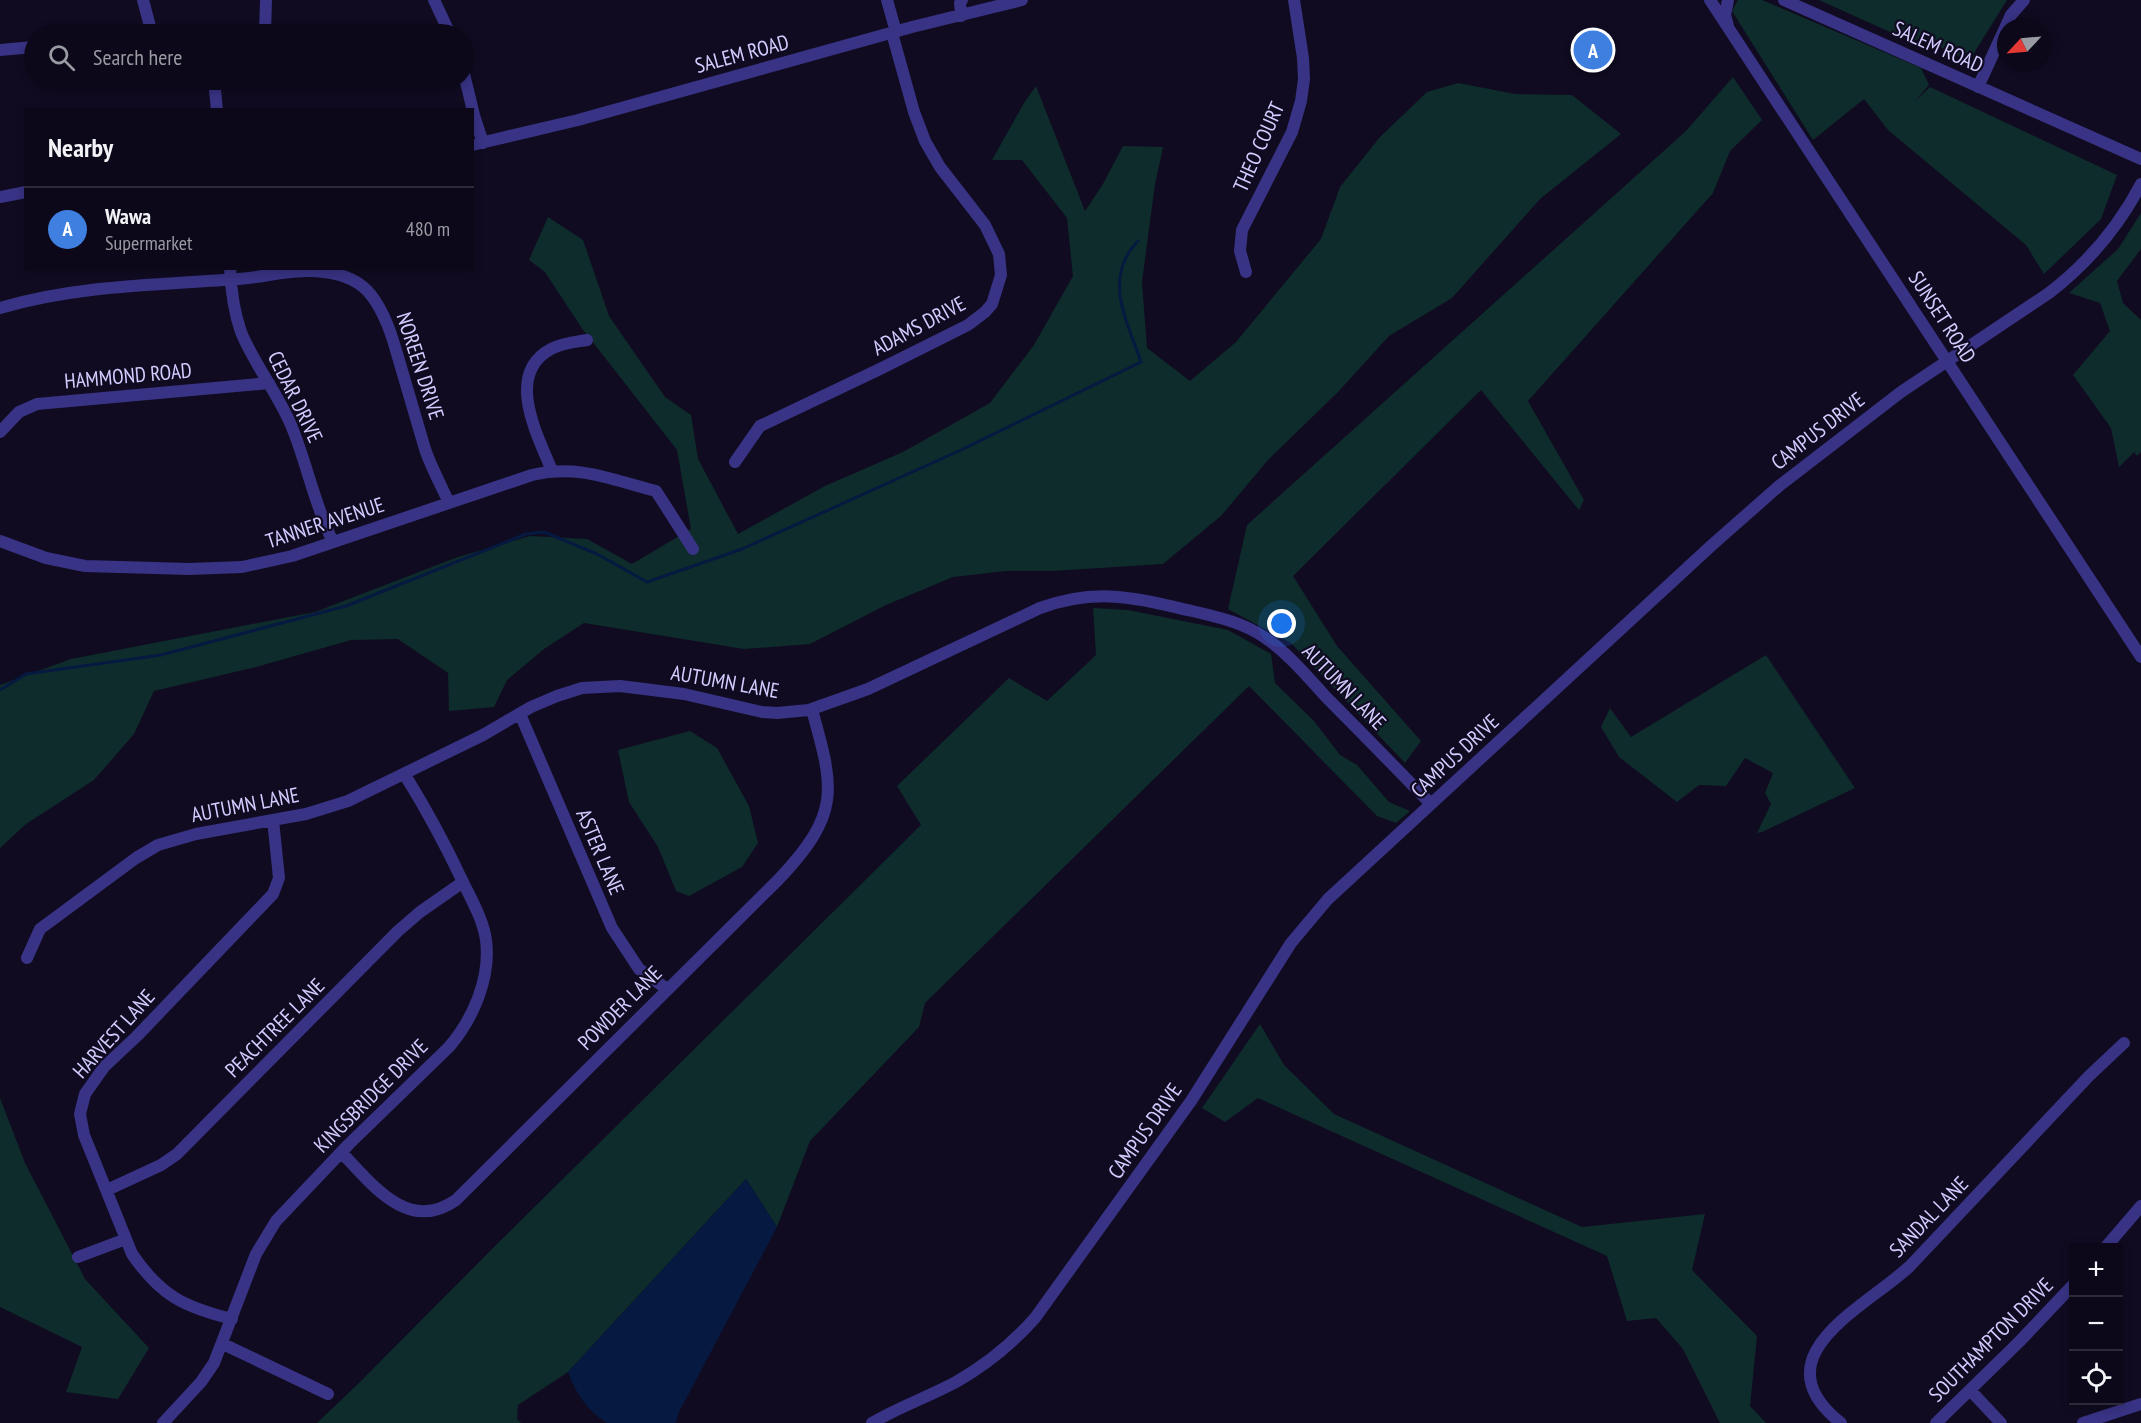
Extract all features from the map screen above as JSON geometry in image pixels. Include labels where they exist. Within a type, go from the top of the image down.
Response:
[{"type":"street","points":[[143,0],[149,24]]},
{"type":"street","points":[[264,24],[266,0]]},
{"type":"street","points":[[434,0],[445,24]]},
{"type":"street","name":"ADAMS DRIVE","points":[[735,462],[760,426],[968,325],[992,304],[1001,275],[999,254],[984,225],[940,167],[925,141],[914,112],[887,0]]},
{"type":"street","points":[[961,16],[960,3],[962,0]]},
{"type":"street","name":"SALEM ROAD","points":[[478,144],[588,118],[1022,0]]},
{"type":"street","name":"THEO COURT","points":[[1246,272],[1240,251],[1242,230],[1292,132],[1301,100],[1304,79],[1303,58],[1294,0]]},
{"type":"street","name":"SUNSET ROAD","points":[[1710,0],[2141,657]]},
{"type":"street","points":[[1728,0],[1725,15],[1729,30]]},
{"type":"street","name":"SALEM ROAD","points":[[1784,0],[2141,159]]},
{"type":"street","points":[[1978,87],[2011,15],[2024,0]]},
{"type":"street","points":[[0,50],[24,48]]},
{"type":"street","points":[[215,90],[218,108]]},
{"type":"street","points":[[468,90],[472,108]]},
{"type":"street","points":[[474,115],[478,144]]},
{"type":"street","name":"CAMPUS DRIVE","points":[[872,1423],[957,1381],[988,1361],[1022,1333],[1049,1300],[1191,1101],[1279,960],[1301,929],[1328,899],[1763,499],[1879,408],[2071,276],[2091,257],[2115,228],[2141,184]]},
{"type":"street","points":[[0,197],[24,192]]},
{"type":"street","name":"NOREEN DRIVE","points":[[0,308],[31,299],[75,292],[230,274],[316,271],[344,276],[369,292],[381,309],[411,396],[426,450],[449,503]]},
{"type":"street","name":"CEDAR DRIVE","points":[[230,274],[234,304],[242,333],[294,432],[322,520],[333,542]]},
{"type":"street","points":[[552,471],[529,408],[526,391],[530,373],[539,357],[553,348],[587,340]]},
{"type":"street","name":"HAMMOND ROAD","points":[[0,432],[18,412],[38,404],[269,383]]},
{"type":"street","name":"TANNER AVENUE","points":[[0,541],[46,558],[85,566],[199,570],[252,566],[292,556],[532,475],[571,470],[656,491],[693,549]]},
{"type":"street","name":"AUTUMN LANE","points":[[27,958],[40,929],[147,851],[183,837],[334,806],[405,775],[544,701],[570,691],[607,686],[684,694],[762,712],[812,710],[868,689],[1028,613],[1053,604],[1091,596],[1130,597],[1220,617],[1265,637],[1431,804]]},
{"type":"street","name":"POWDER LANE","points":[[341,1152],[384,1196],[405,1208],[430,1211],[448,1205],[483,1173],[785,873],[804,851],[817,831],[826,809],[829,788],[826,760],[812,710]]},
{"type":"street","name":"ASTER LANE","points":[[520,714],[612,928],[639,969],[667,989]]},
{"type":"street","name":"KINGSBRIDGE DRIVE","points":[[163,1423],[201,1382],[214,1363],[256,1254],[268,1231],[341,1152],[449,1047],[464,1029],[473,1010],[483,982],[486,940],[476,908],[440,836],[405,775]]},
{"type":"street","name":"HARVEST LANE","points":[[232,1318],[203,1311],[175,1298],[163,1291],[140,1265],[126,1239],[88,1146],[80,1114],[85,1094],[104,1067],[137,1036],[273,894],[279,878],[273,820]]},
{"type":"street","name":"PEACHTREE LANE","points":[[107,1190],[161,1165],[184,1147],[398,931],[420,912],[463,882]]},
{"type":"street","name":"SANDAL LANE","points":[[1841,1423],[1822,1405],[1812,1388],[1810,1370],[1820,1344],[1841,1320],[1910,1266],[2124,1043]]},
{"type":"street","points":[[2109,1243],[2141,1206]]},
{"type":"street","points":[[78,1257],[126,1239]]},
{"type":"street","name":"SOUTHAMPTON DRIVE","points":[[1936,1423],[2069,1288]]},
{"type":"street","points":[[223,1344],[328,1394]]},
{"type":"street","points":[[1970,1390],[2001,1423]]},
{"type":"street","points":[[2083,1423],[2141,1404]]},
{"type":"green space","points":[[1738,0],[1762,0],[1921,68],[1929,85],[1915,101],[1930,87],[2117,175],[2101,219],[2044,274],[2026,245],[1888,130],[1864,99],[1813,140],[1732,11]]},
{"type":"green space","points":[[1819,0],[2007,0],[1969,61],[1921,38],[1912,42]]},
{"type":"green space","points":[[1733,77],[1762,120],[1730,151],[1713,193],[1528,401],[1584,500],[1579,510],[1481,390],[1293,576],[1337,646],[1421,741],[1405,763],[1291,643],[1228,609],[1247,525],[1686,131]]},
{"type":"green space","points":[[1458,83],[1515,94],[1572,95],[1621,134],[1540,199],[1452,298],[1389,336],[1338,392],[1268,460],[1221,516],[1163,564],[1052,571],[1006,571],[953,577],[886,605],[810,644],[744,649],[584,623],[544,649],[507,680],[494,707],[449,711],[448,673],[398,639],[351,640],[256,667],[154,691],[134,734],[94,780],[26,824],[0,848],[0,685],[71,659],[315,612],[458,557],[530,536],[587,539],[632,564],[691,529],[677,450],[581,327],[545,272],[529,260],[548,217],[583,240],[609,316],[665,397],[691,415],[698,459],[738,534],[825,486],[903,452],[990,403],[1034,345],[1073,276],[1067,218],[1022,160],[992,160],[1036,86],[1085,211],[1103,184],[1123,146],[1163,147],[1155,184],[1142,282],[1147,348],[1190,381],[1236,342],[1321,239],[1340,187],[1380,137],[1427,92]]},
{"type":"green space","points":[[2141,213],[2141,249],[2117,281],[2123,303],[2141,320],[2141,452],[2137,456],[2134,452],[2119,467],[2111,428],[2073,375],[2110,331],[2100,303],[2069,293],[2118,249]]},
{"type":"green space","points":[[1093,608],[1128,610],[1228,630],[1271,654],[1275,683],[1314,721],[1340,755],[1357,765],[1389,802],[1410,811],[1396,823],[1377,816],[1249,686],[925,1003],[919,1027],[810,1141],[777,1227],[746,1179],[568,1372],[518,1405],[517,1419],[521,1423],[317,1423],[921,825],[897,786],[1009,678],[1047,701],[1096,655]]},
{"type":"green space","points":[[1766,655],[1855,788],[1762,832],[1757,833],[1771,804],[1765,793],[1773,773],[1745,758],[1726,786],[1699,785],[1677,802],[1619,757],[1601,727],[1610,708],[1631,737]]},
{"type":"green space","points":[[690,731],[717,748],[749,806],[758,843],[742,867],[689,896],[676,891],[658,847],[629,802],[618,750]]},
{"type":"green space","points":[[1260,1024],[1284,1065],[1334,1114],[1582,1227],[1705,1214],[1692,1270],[1757,1336],[1750,1406],[1766,1423],[1720,1423],[1683,1349],[1656,1318],[1627,1321],[1607,1256],[1258,1098],[1225,1122],[1202,1108]]},
{"type":"green space","points":[[0,1098],[25,1163],[85,1279],[149,1348],[118,1399],[66,1392],[82,1347],[0,1307]]},
{"type":"water","points":[[746,1179],[777,1227],[678,1414],[676,1423],[607,1423],[583,1401],[568,1372]]},
{"type":"waterway","points":[[0,690],[26,674],[161,655],[346,606],[526,534],[544,532],[597,554],[647,582],[742,549],[961,450],[1141,362],[1124,315],[1119,284],[1127,255],[1138,241]]},
{"type":"place","name":"Wawa","points":[[1593,50]]}]
